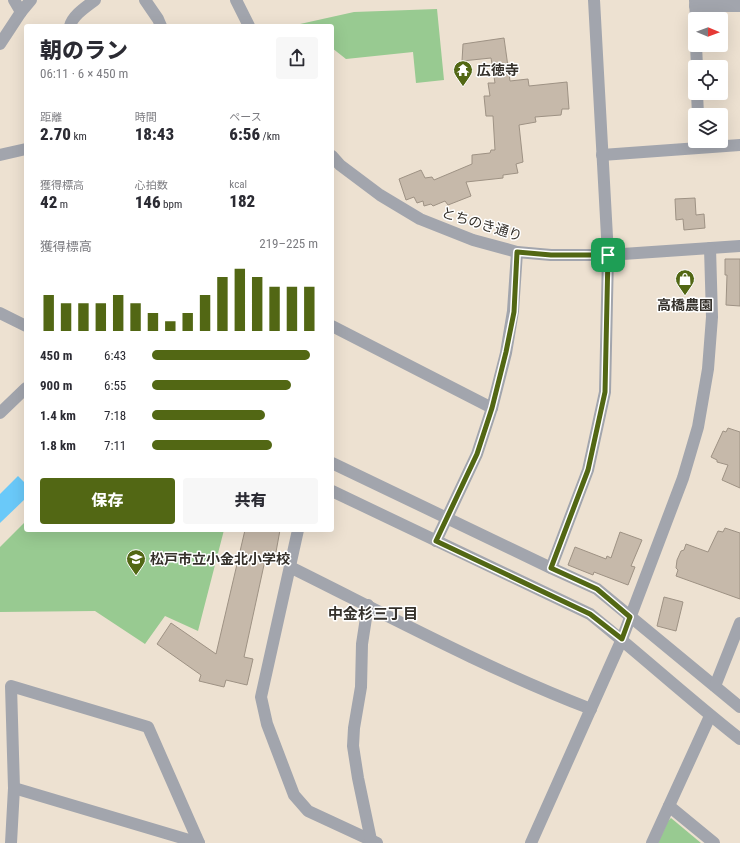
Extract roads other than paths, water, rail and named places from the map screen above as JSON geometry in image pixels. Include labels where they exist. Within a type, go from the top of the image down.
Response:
[{"type":"street","points":[[14,0],[21,12]]},
{"type":"street","points":[[0,44],[21,12],[31,0]]},
{"type":"street","points":[[70,24],[83,9],[95,0]]},
{"type":"street","points":[[145,0],[158,18],[160,24]]},
{"type":"street","points":[[236,0],[248,24]]},
{"type":"street","points":[[551,568],[588,470],[605,392],[608,255],[594,0]]},
{"type":"street","points":[[695,3],[740,6]]},
{"type":"street","points":[[602,155],[688,145]]},
{"type":"street","points":[[728,145],[740,145]]},
{"type":"street","points":[[0,155],[24,149]]},
{"type":"street","name":"とちのき通り","points":[[335,163],[380,195],[420,219],[474,240],[517,252],[551,255],[608,255],[740,246]]},
{"type":"street","points":[[531,843],[622,639],[683,478],[698,427],[708,369],[712,317],[710,248]]},
{"type":"street","points":[[436,541],[477,454],[492,408],[514,312],[517,252]]},
{"type":"street","points":[[0,313],[24,325]]},
{"type":"street","points":[[334,327],[492,408]]},
{"type":"street","points":[[0,413],[24,390]]},
{"type":"street","points":[[334,464],[597,589],[740,707]]},
{"type":"street","points":[[334,492],[590,614],[622,639],[710,716],[740,739]]},
{"type":"street","points":[[298,532],[261,697],[267,724],[294,795],[308,811],[374,842]]},
{"type":"street","points":[[290,567],[505,673],[554,695],[591,709]]},
{"type":"street","points":[[368,605],[362,644],[361,687],[354,728],[353,746],[358,778],[374,842]]},
{"type":"street","points":[[715,686],[740,623]]},
{"type":"street","points":[[11,843],[14,788],[11,686],[148,727],[199,843]]},
{"type":"street","points":[[652,843],[710,716]]},
{"type":"street","points":[[14,788],[199,843]]},
{"type":"street","points":[[669,806],[714,843]]},
{"type":"water","points":[[18,476],[24,482],[24,500],[0,523],[0,494]]},
{"type":"place","name":"広徳寺","points":[[463,87]]},
{"type":"place","name":"高橋農園","points":[[685,296]]},
{"type":"place","name":"松戸市立小金北小学校","points":[[136,576]]},
{"type":"district","name":"中金杉三丁目","points":[[373,614]]}]
